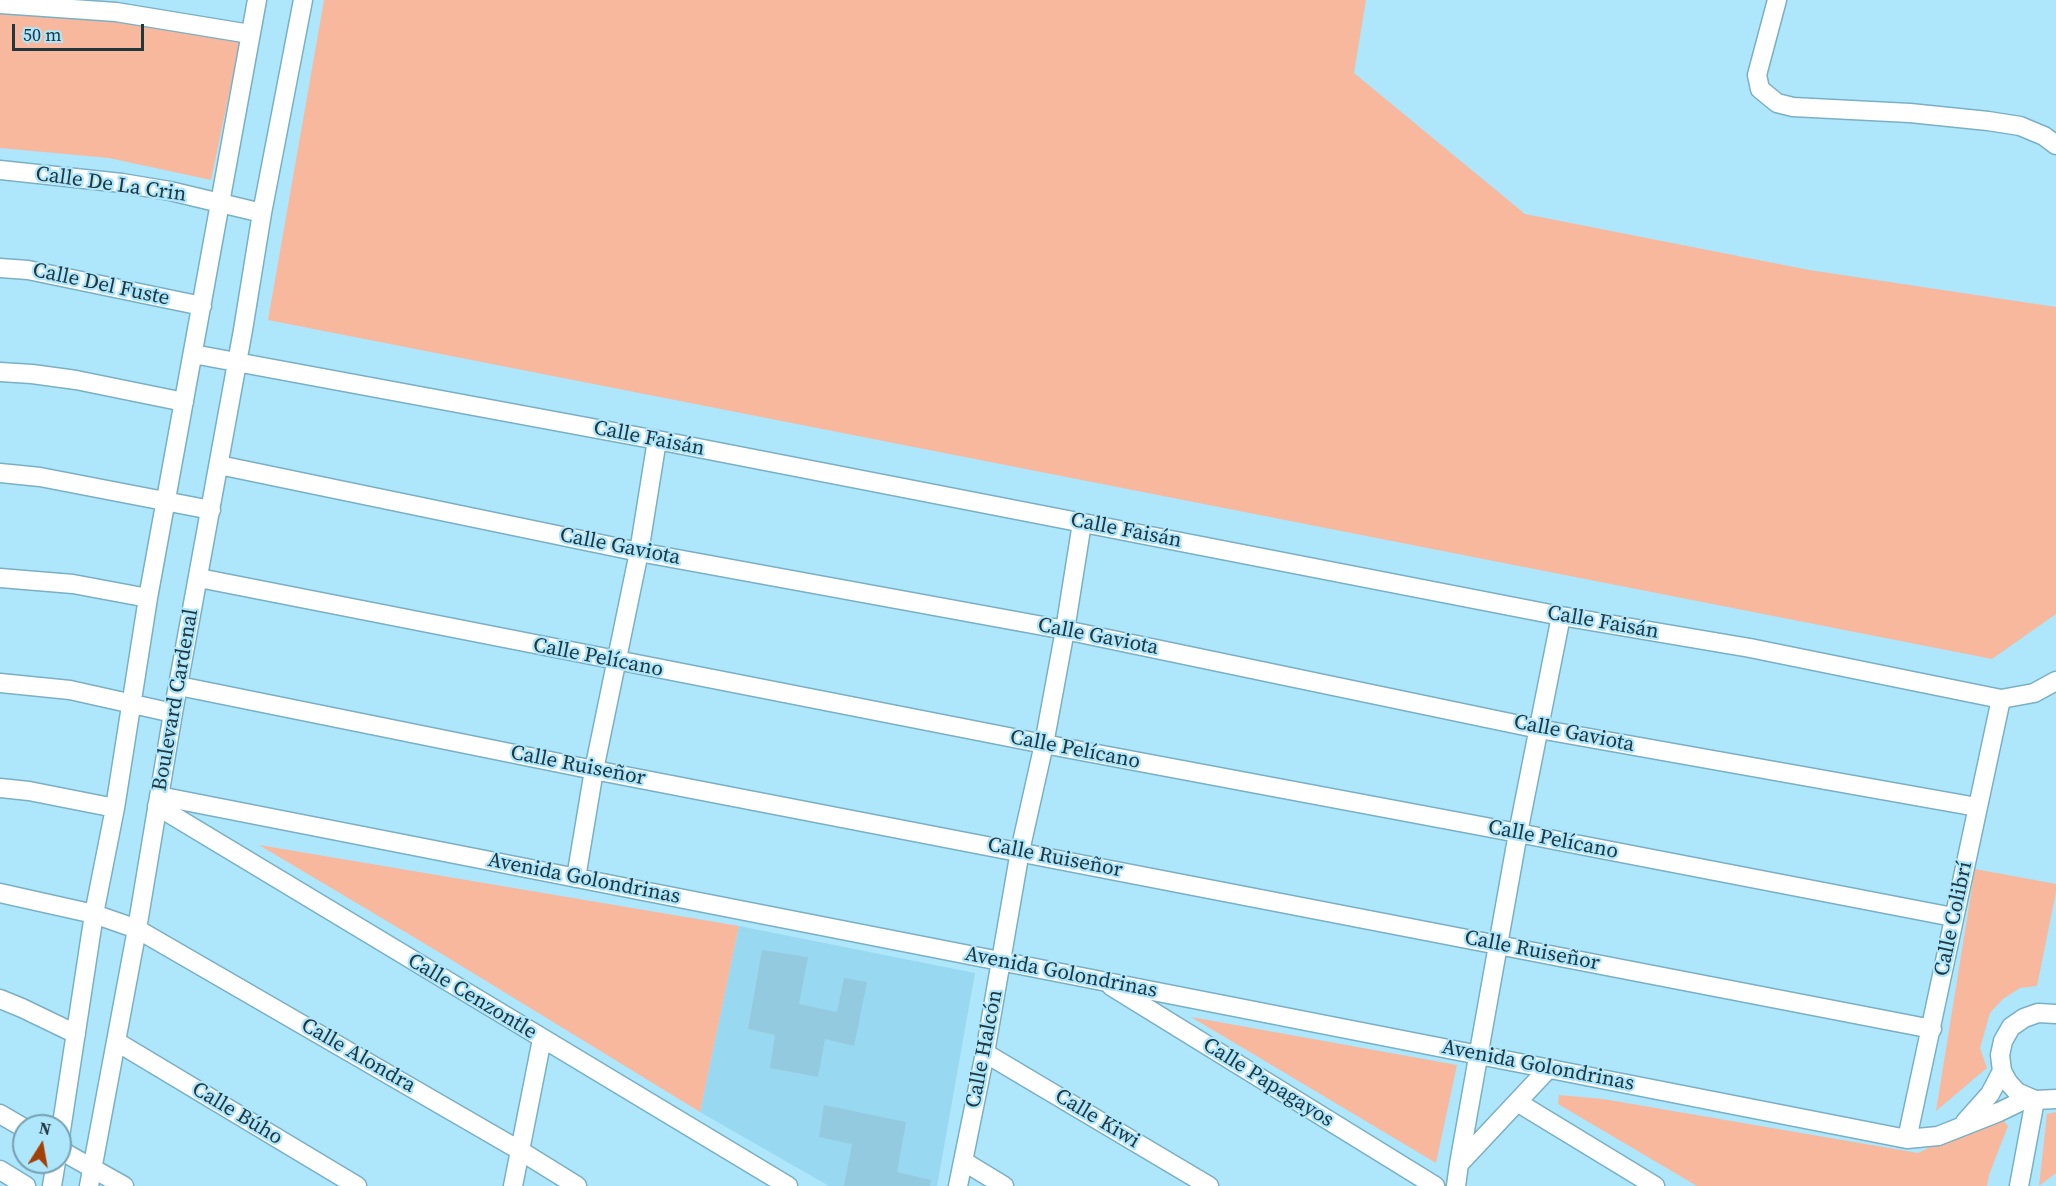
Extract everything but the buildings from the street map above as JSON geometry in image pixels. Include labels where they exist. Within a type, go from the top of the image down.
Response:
[{"type":"street","name":"Boulevard Cardenal","points":[[64,1114],[94,914],[115,808],[148,598],[257,0]]},
{"type":"street","name":"Boulevard Cardenal","points":[[89,1186],[117,1042],[262,213],[303,0]]},
{"type":"street","points":[[1777,0],[1757,75],[1760,89],[1776,103],[1793,107],[1910,113],[2020,126],[2044,136],[2056,145]]},
{"type":"street","points":[[0,4],[116,12],[250,34]]},
{"type":"street","name":"Calle De La Crin","points":[[0,170],[122,183],[262,213]]},
{"type":"street","name":"Calle Del Fuste","points":[[0,268],[28,270],[202,306]]},
{"type":"street","name":"Calle Faisán","points":[[193,354],[657,440],[1561,616],[1750,648],[2001,699],[2034,693],[2056,681]]},
{"type":"street","points":[[0,372],[76,380],[184,402]]},
{"type":"street","points":[[576,878],[594,770],[639,552],[657,440]]},
{"type":"street","name":"Calle Gaviota","points":[[219,465],[639,552],[1065,630],[1539,729],[1977,807]]},
{"type":"street","points":[[0,473],[40,477],[211,510]]},
{"type":"street","name":"Calle Halcón","points":[[958,1186],[985,1053],[1020,851],[1044,744],[1082,523]]},
{"type":"street","points":[[0,578],[73,584],[148,598]]},
{"type":"street","name":"Calle Pelícano","points":[[198,578],[617,662],[1953,917]]},
{"type":"street","points":[[1456,1186],[1518,833],[1561,616]]},
{"type":"street","points":[[0,683],[70,690],[173,713]]},
{"type":"street","name":"Calle Ruiseñor","points":[[179,686],[594,770],[1932,1029]]},
{"type":"street","name":"Calle Colibrí","points":[[1907,1139],[2001,699]]},
{"type":"street","points":[[0,788],[29,791],[115,808]]},
{"type":"street","name":"Avenida Golondrinas","points":[[158,801],[576,878],[1907,1139],[1938,1136],[2032,1099]]},
{"type":"street","name":"Calle Cenzontle","points":[[158,801],[542,1039],[788,1186]]},
{"type":"street","name":"Calle Alondra","points":[[0,893],[94,914],[137,929],[578,1186]]},
{"type":"street","name":"Calle Papagayos","points":[[1102,981],[1435,1186]]},
{"type":"street","points":[[0,999],[76,1034]]},
{"type":"street","points":[[2055,1009],[2024,1018],[2011,1028],[2003,1041],[2000,1055],[2002,1071],[2013,1087],[2032,1099],[2056,1099]]},
{"type":"street","points":[[513,1186],[542,1039]]},
{"type":"street","name":"Calle Búho","points":[[117,1042],[357,1186]]},
{"type":"street","name":"Calle Kiwi","points":[[985,1053],[1209,1186]]},
{"type":"street","points":[[1459,1164],[1549,1068]]},
{"type":"street","name":"Avenida Golondrinas","points":[[1961,1126],[1990,1094],[2002,1071]]},
{"type":"street","points":[[2019,1186],[2032,1099]]},
{"type":"street","points":[[1517,1102],[1655,1186]]},
{"type":"street","points":[[72,1157],[124,1186]]},
{"type":"street","points":[[963,1161],[1004,1186]]},
{"type":"street","points":[[0,1170],[26,1186]]},
{"type":"shaded area","points":[[324,0],[1366,0],[1354,73],[1525,214],[1809,270],[2056,307],[2056,614],[1992,659],[268,320]]},
{"type":"shaded area","points":[[0,10],[98,17],[240,42],[211,180],[109,158],[0,148]]},
{"type":"shaded area","points":[[259,845],[739,926],[700,1112],[437,951]]},
{"type":"shaded area","points":[[1975,869],[2056,884],[2056,892],[2037,986],[2020,988],[2003,999],[1990,1013],[1980,1048],[1987,1068],[1936,1111]]},
{"type":"shaded area","points":[[739,926],[975,973],[937,1186],[829,1186],[700,1112]]},
{"type":"shaded area","points":[[1191,1017],[1457,1065],[1436,1163]]},
{"type":"shaded area","points":[[1559,1095],[1603,1099],[1918,1153],[1952,1136],[2002,1119],[2008,1126],[1987,1186],[1697,1186],[1558,1104]]},
{"type":"shaded area","points":[[2056,1112],[2056,1173],[2039,1186],[2047,1114]]}]
